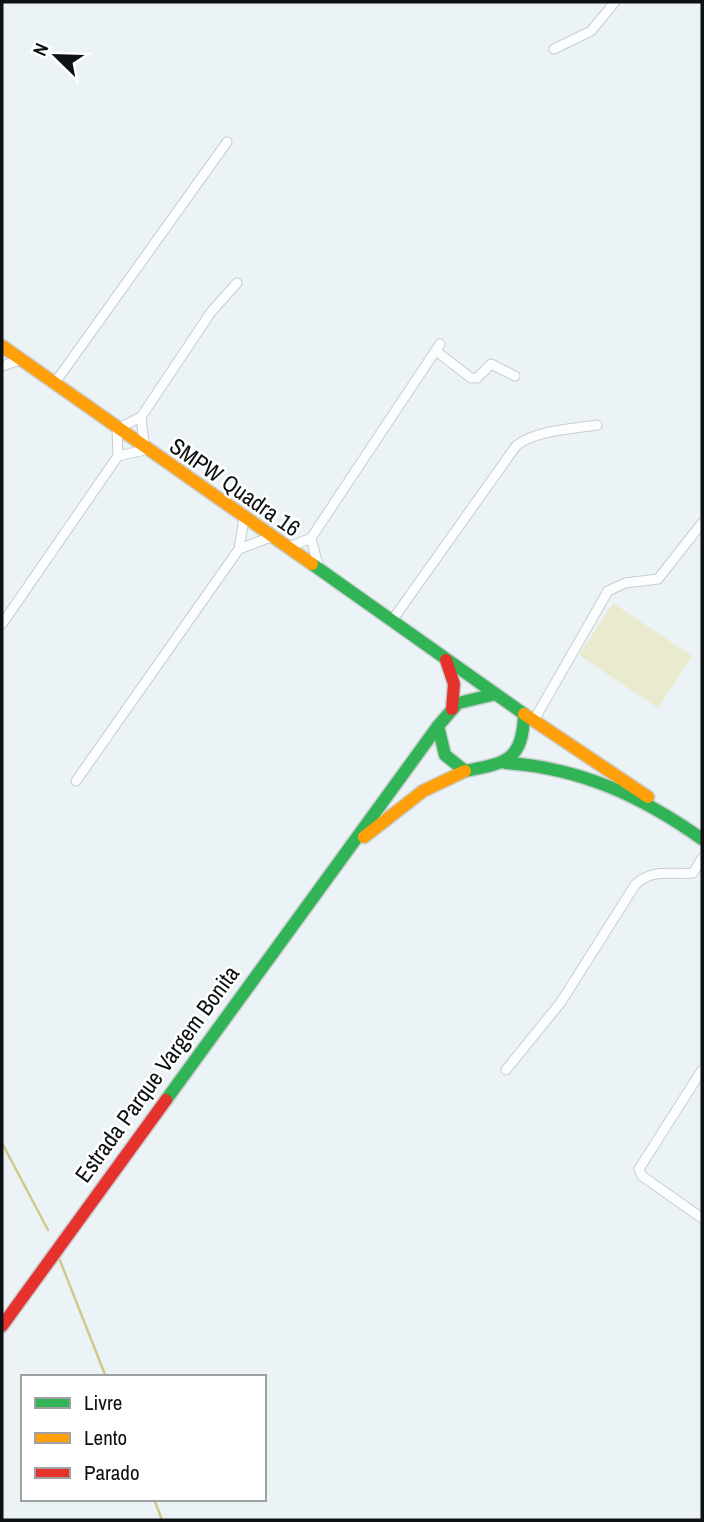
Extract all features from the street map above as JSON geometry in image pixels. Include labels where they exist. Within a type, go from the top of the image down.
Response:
[{"type":"main road","name":"SMPW Quadra 16","points":[[2,346],[145,450],[496,694]]},
{"type":"main road","points":[[446,659],[454,684],[452,709]]},
{"type":"main road","points":[[675,820],[588,775],[552,765],[506,763],[465,771],[444,755],[438,726],[452,709],[468,698],[496,694],[622,778],[702,839]]},
{"type":"main road","points":[[506,763],[516,756],[529,717]]},
{"type":"main road","name":"Estrada Parque Vargem Bonita","points":[[3,1321],[438,726]]},
{"type":"main road","name":"Estrada Parque Vargem Bonita","points":[[343,856],[379,824],[423,791],[465,771]]},
{"type":"street","points":[[554,49],[591,31],[615,2]]},
{"type":"street","points":[[54,384],[227,142]]},
{"type":"street","points":[[2,624],[118,456],[117,429],[141,417],[211,312],[237,283]]},
{"type":"street","points":[[287,548],[311,538],[438,348],[471,378],[477,378],[491,364],[515,376]]},
{"type":"street","points":[[2,366],[20,360]]},
{"type":"street","points":[[118,456],[145,450],[141,417]]},
{"type":"street","points":[[391,622],[516,446],[528,439],[597,425]]},
{"type":"street","points":[[76,781],[239,549],[244,518]]},
{"type":"street","points":[[529,717],[608,591],[625,583],[658,579],[702,523]]},
{"type":"street","points":[[239,549],[271,537]]},
{"type":"street","points":[[311,538],[319,569]]},
{"type":"street","points":[[506,1070],[561,1002],[635,885],[644,876],[654,873],[698,873],[702,858]]},
{"type":"street","points":[[702,1070],[641,1160],[639,1169],[642,1176],[702,1218]]},
{"type":"green space","points":[[613,603],[692,656],[658,708],[579,655]]},
{"type":"waterway","points":[[2,1143],[48,1230]]},
{"type":"waterway","points":[[59,1258],[105,1375]]},
{"type":"waterway","points":[[155,1501],[162,1520]]},
{"type":"traffic: fast","points":[[312,564],[524,714],[520,742],[510,757],[501,762],[465,771],[445,755],[438,726],[458,703],[496,694]]},
{"type":"traffic: fast","points":[[166,1100],[438,726]]},
{"type":"traffic: fast","points":[[506,763],[560,771],[609,787],[633,797],[702,839]]},
{"type":"traffic: slow","points":[[2,346],[312,564]]},
{"type":"traffic: slow","points":[[524,714],[648,797]]},
{"type":"traffic: slow","points":[[364,837],[423,791],[465,771]]},
{"type":"traffic: jam","points":[[446,660],[454,684],[452,709]]},
{"type":"traffic: jam","points":[[2,1326],[166,1100]]}]
